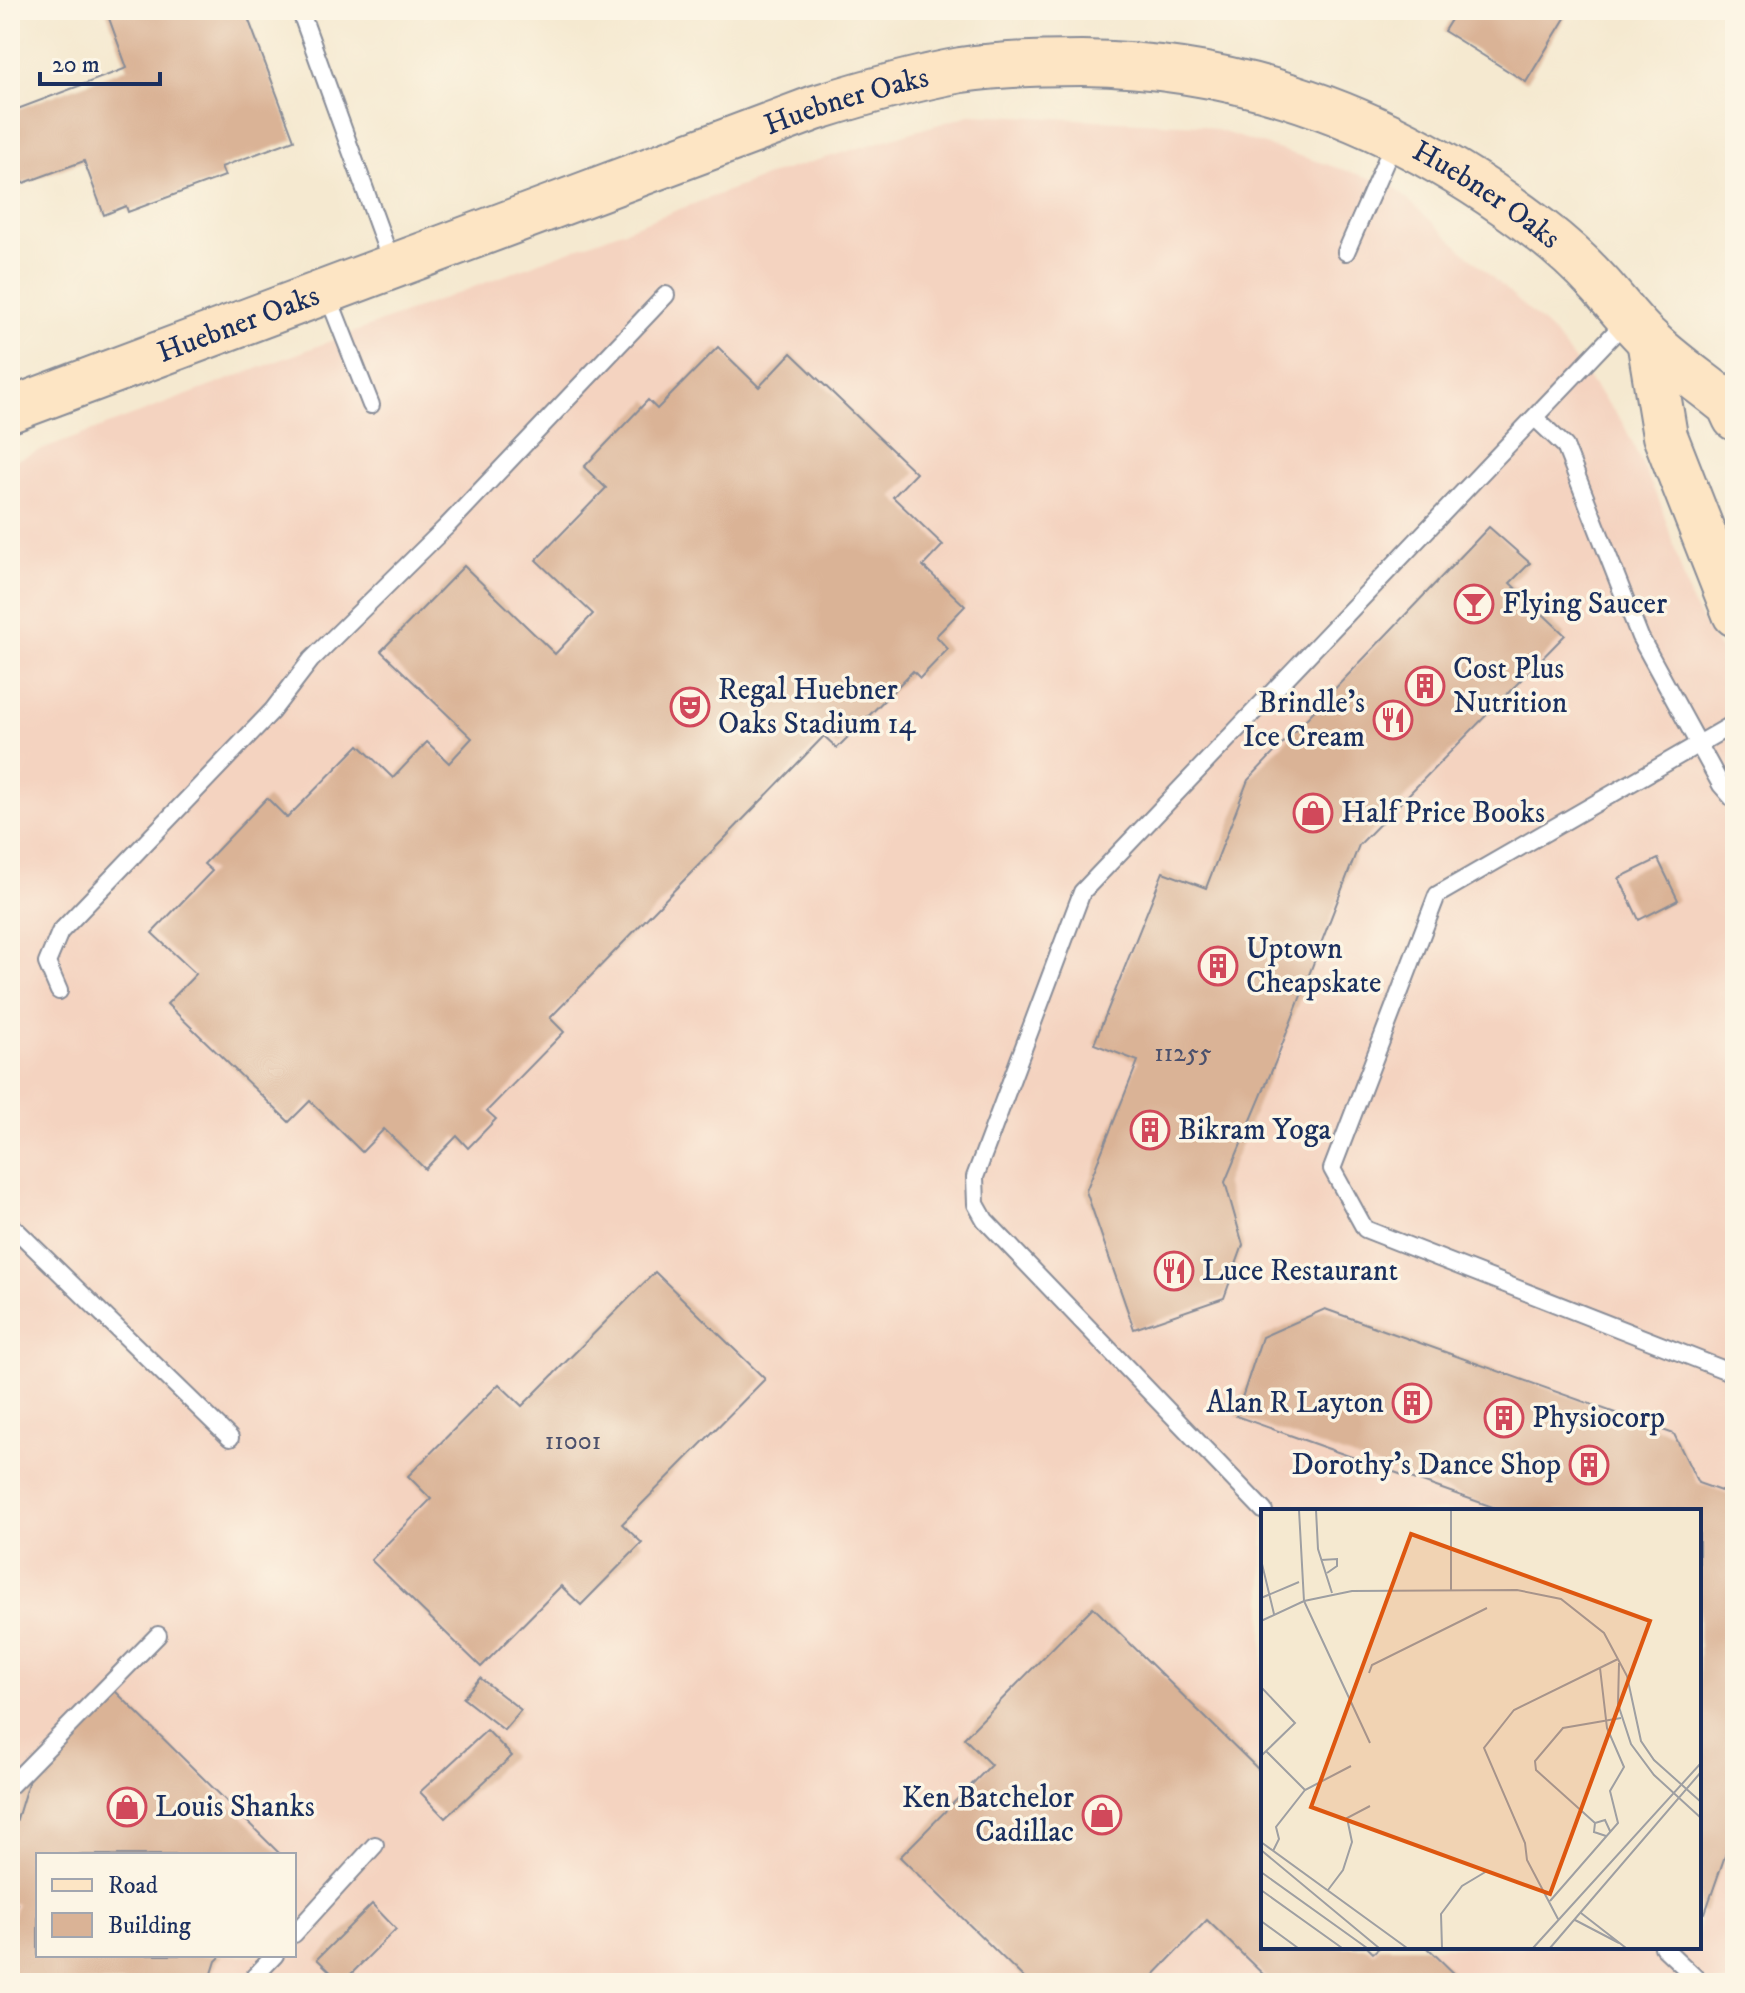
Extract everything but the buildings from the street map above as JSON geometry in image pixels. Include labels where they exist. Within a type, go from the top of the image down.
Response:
[{"type":"street","name":"Huebner Oaks","points":[[10,410],[815,108],[889,85],[964,70],[1041,63],[1118,64],[1195,72],[1270,89],[1343,114],[1396,138],[1480,185],[1541,231],[1598,283],[1639,329],[1729,405],[1735,418]]},
{"type":"street","points":[[1639,329],[1665,436],[1735,614]]},
{"type":"lane","points":[[300,10],[393,266]]},
{"type":"lane","points":[[1346,252],[1396,138]]},
{"type":"lane","points":[[326,291],[371,405]]},
{"type":"lane","points":[[59,991],[47,963],[60,932],[272,711],[311,660],[446,527],[666,295]]},
{"type":"lane","points":[[1262,1509],[985,1220],[976,1204],[975,1177],[1082,892],[1535,418],[1639,329]]},
{"type":"lane","points":[[1535,418],[1565,446],[1640,637],[1721,785],[1735,801]]},
{"type":"lane","points":[[1735,723],[1437,895],[1332,1169],[1365,1229],[1735,1374]]},
{"type":"lane","points":[[10,1224],[230,1438]]},
{"type":"lane","points":[[10,1786],[158,1635]]},
{"type":"lane","points":[[296,1932],[375,1845]]},
{"type":"lane","points":[[1665,1949],[1701,1983]]},
{"type":"lane","points":[[257,1983],[254,1977],[273,1957]]},
{"type":"shaded area","points":[[973,114],[1201,125],[1392,185],[1553,333],[1623,423],[1661,505],[1692,604],[1735,674],[1735,1983],[10,1983],[10,462],[778,172]]},
{"type":"place","name":"Flying Saucer","points":[[1474,604]]},
{"type":"place","name":"Cost Plus Nutrition","points":[[1425,686]]},
{"type":"place","name":"Regal Huebner Oaks Stadium 14","points":[[690,707]]},
{"type":"place","name":"Brindle's Ice Cream","points":[[1393,720]]},
{"type":"place","name":"Half Price Books","points":[[1313,813]]},
{"type":"place","name":"Uptown Cheapskate","points":[[1218,966]]},
{"type":"place","name":"Bikram Yoga","points":[[1150,1130]]},
{"type":"place","name":"Luce Restaurant","points":[[1174,1271]]},
{"type":"place","name":"Alan R Layton","points":[[1412,1403]]},
{"type":"place","name":"Physiocorp","points":[[1504,1418]]},
{"type":"place","name":"Dorothy's Dance Shop","points":[[1589,1465]]},
{"type":"place","name":"Louis Shanks","points":[[127,1807]]},
{"type":"place","name":"Ken Batchelor Cadillac","points":[[1102,1815]]}]
